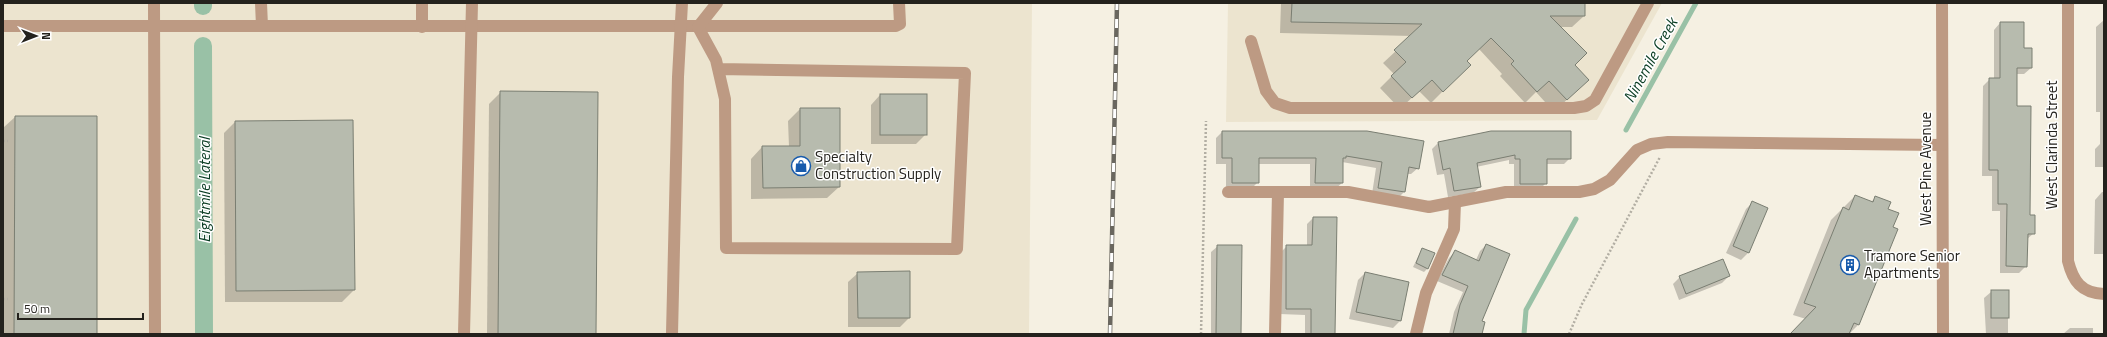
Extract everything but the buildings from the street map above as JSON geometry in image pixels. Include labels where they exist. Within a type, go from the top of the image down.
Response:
[{"type":"street","points":[[154,3],[155,334]]},
{"type":"street","points":[[261,3],[262,26]]},
{"type":"street","points":[[422,3],[422,27]]},
{"type":"street","points":[[464,334],[472,3]]},
{"type":"street","points":[[672,334],[678,77],[682,27],[682,3]]},
{"type":"street","points":[[698,27],[717,3]]},
{"type":"street","points":[[3,26],[896,26],[900,24],[899,3]]},
{"type":"street","points":[[1251,41],[1266,91],[1275,103],[1290,108],[1574,108],[1586,106],[1595,100],[1648,3]]},
{"type":"street","name":"West Pine Avenue","points":[[1942,3],[1943,334]]},
{"type":"street","name":"West Clarinda Street","points":[[2068,3],[2068,261],[2071,273],[2077,285],[2088,290],[2104,294]]},
{"type":"street","points":[[698,27],[716,60],[718,69],[725,99],[726,248],[957,249],[965,73],[718,69]]},
{"type":"street","points":[[1228,192],[1348,192],[1429,207],[1506,192],[1579,192],[1594,189],[1610,180],[1637,150],[1651,144],[1668,142],[1942,145]]},
{"type":"street","points":[[1275,334],[1278,192]]},
{"type":"street","points":[[1416,334],[1426,293],[1454,229],[1455,202]]},
{"type":"path","points":[[1201,334],[1206,121]]},
{"type":"path","points":[[3,141],[8,141]]},
{"type":"path","points":[[1569,334],[1582,304],[1668,142]]},
{"type":"path","points":[[3,299],[8,299]]},
{"type":"shaded area","points":[[3,3],[1032,3],[1029,334],[3,334]]},
{"type":"shaded area","points":[[1228,3],[1662,3],[1597,120],[1226,122]]},
{"type":"waterway","name":"Ninemile Creek","points":[[1626,130],[1696,3]]},
{"type":"waterway","name":"Eightmile Lateral","points":[[203,46],[204,334]]},
{"type":"waterway","name":"Ninemile Creek","points":[[1524,334],[1526,310],[1576,219]]},
{"type":"railway","points":[[1110,334],[1117,3]]},
{"type":"place","name":"Specialty Construction Supply","points":[[801,166]]},
{"type":"place","name":"Tramore Senior Apartments","points":[[1850,265]]}]
